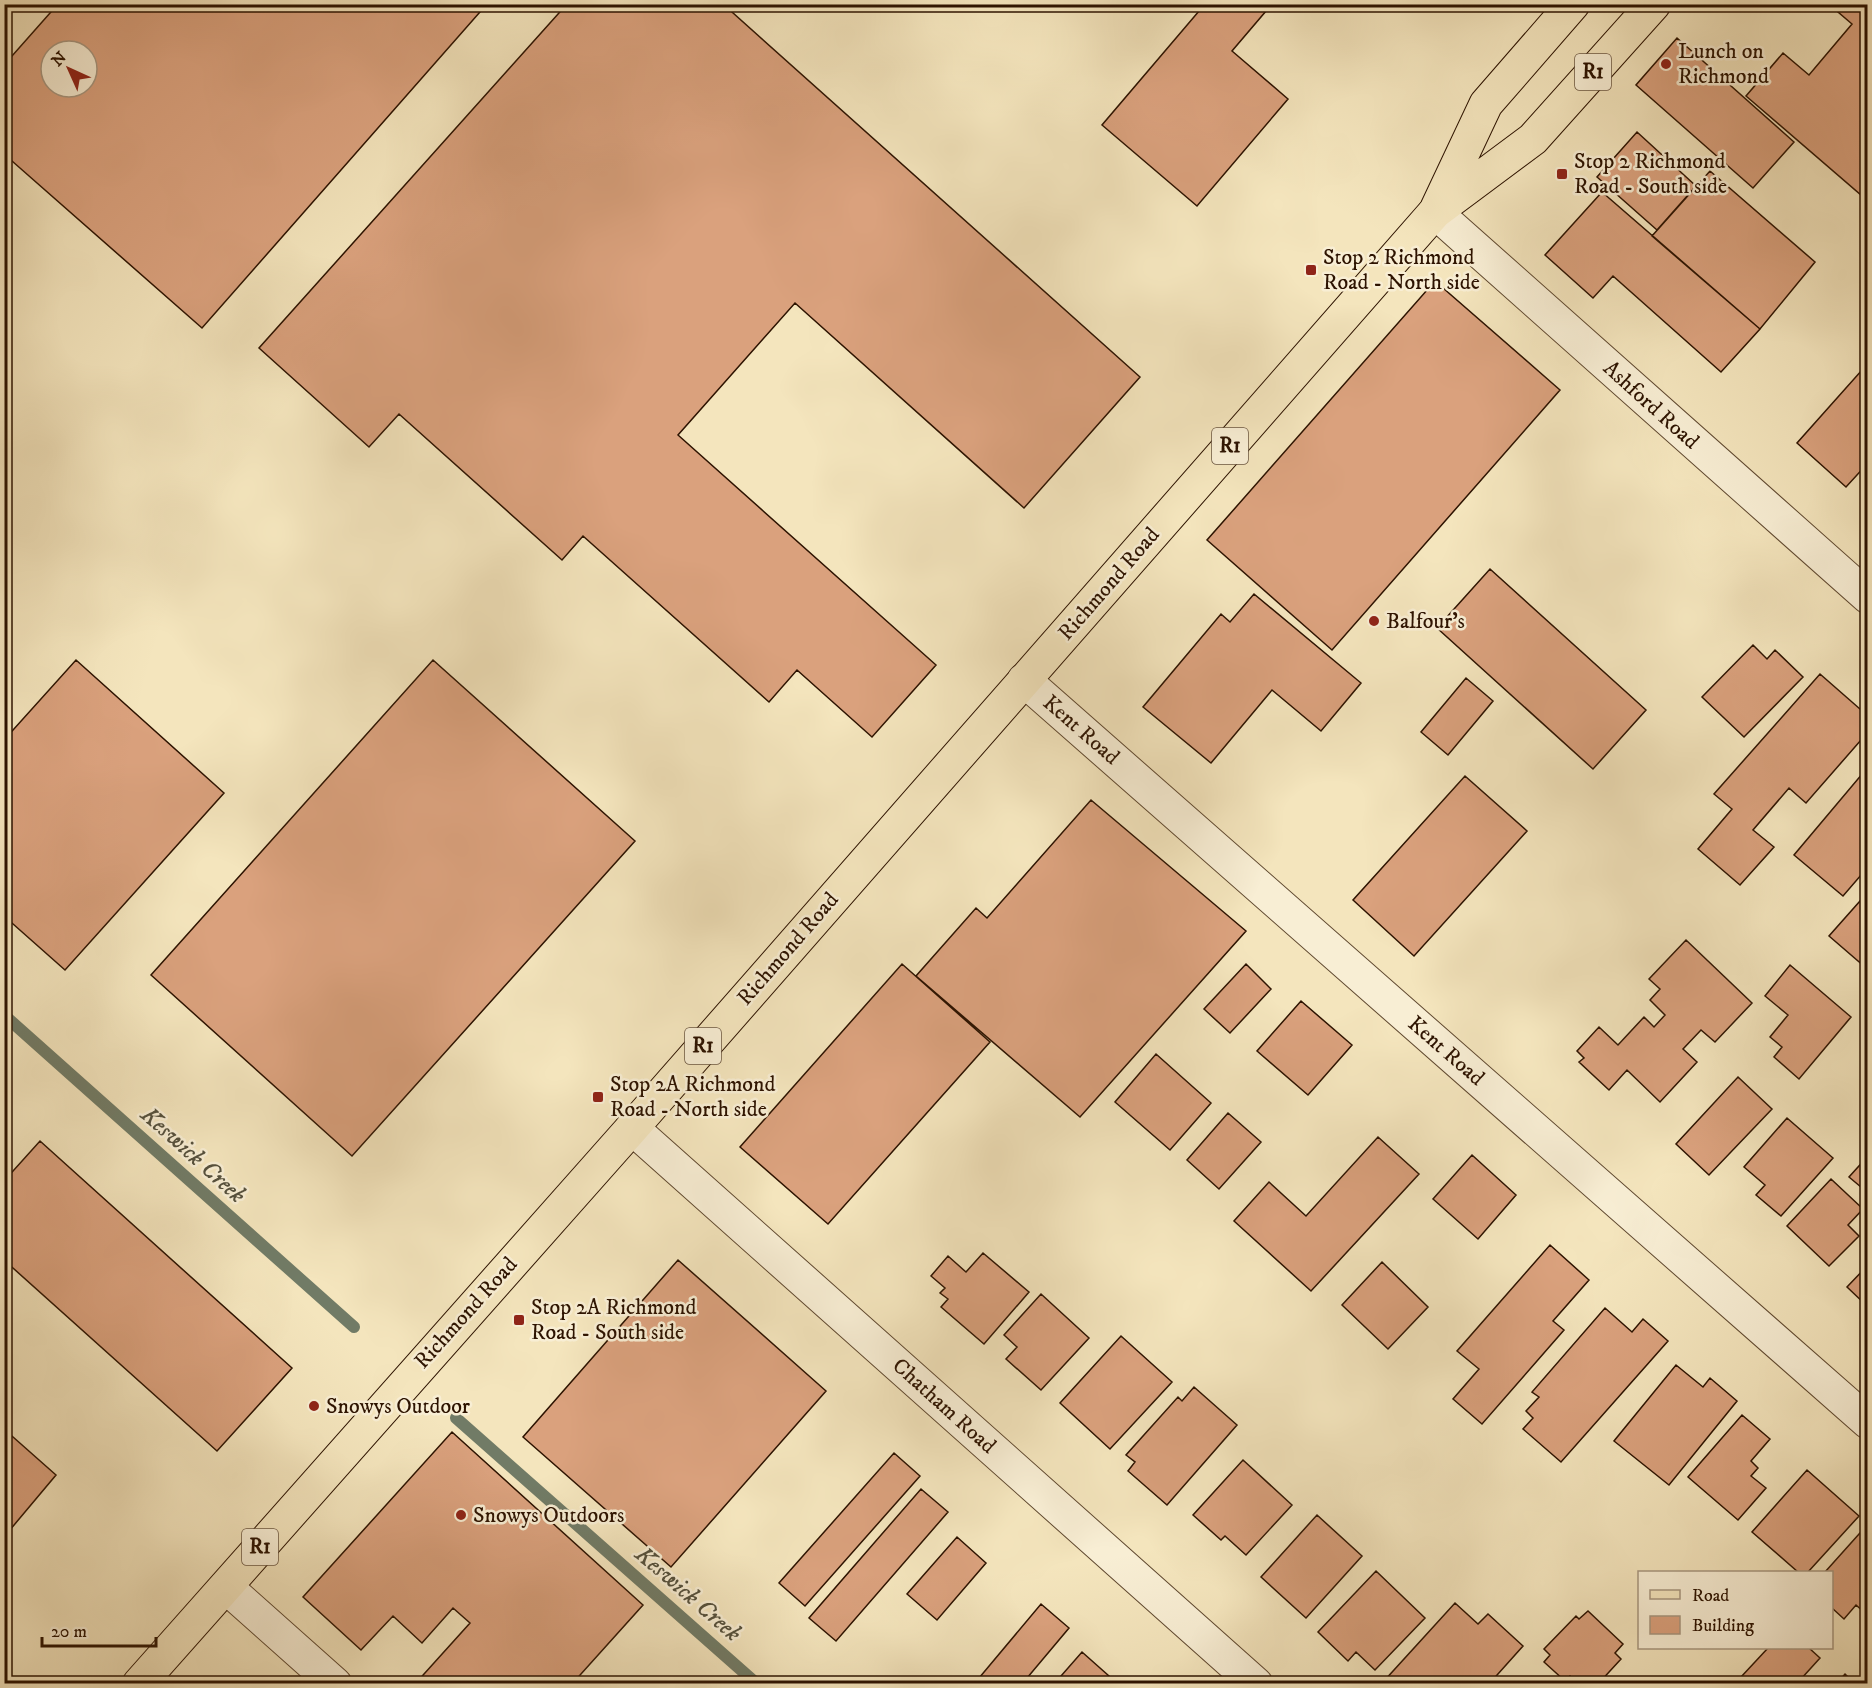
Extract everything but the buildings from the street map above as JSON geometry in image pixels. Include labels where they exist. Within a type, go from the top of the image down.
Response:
[{"type":"main road","name":"Richmond Road","points":[[1435,212],[1486,105],[1573,4]]},
{"type":"main road","name":"Richmond Road","points":[[139,1683],[632,1128],[1435,212],[1533,139],[1654,4]]},
{"type":"street","name":"Ashford Road","points":[[1435,212],[1868,597]]},
{"type":"street","name":"Kent Road","points":[[1024,680],[1868,1422]]},
{"type":"street","name":"Chatham Road","points":[[632,1128],[1256,1683]]},
{"type":"street","points":[[226,1587],[335,1683]]},
{"type":"waterway","name":"Keswick Creek","points":[[4,1015],[354,1327]]},
{"type":"waterway","name":"Keswick Creek","points":[[456,1418],[757,1684]]},
{"type":"place","name":"Lunch on Richmond","points":[[1666,64]]},
{"type":"place","name":"Stop 2 Richmond Road - South side","points":[[1562,174]]},
{"type":"place","name":"Stop 2 Richmond Road - North side","points":[[1311,270]]},
{"type":"place","name":"Balfour's","points":[[1374,621]]},
{"type":"place","name":"Stop 2A Richmond Road - North side","points":[[598,1097]]},
{"type":"place","name":"Stop 2A Richmond Road - South side","points":[[519,1320]]},
{"type":"place","name":"Snowys Outdoor","points":[[314,1406]]},
{"type":"place","name":"Snowys Outdoors","points":[[461,1515]]}]
